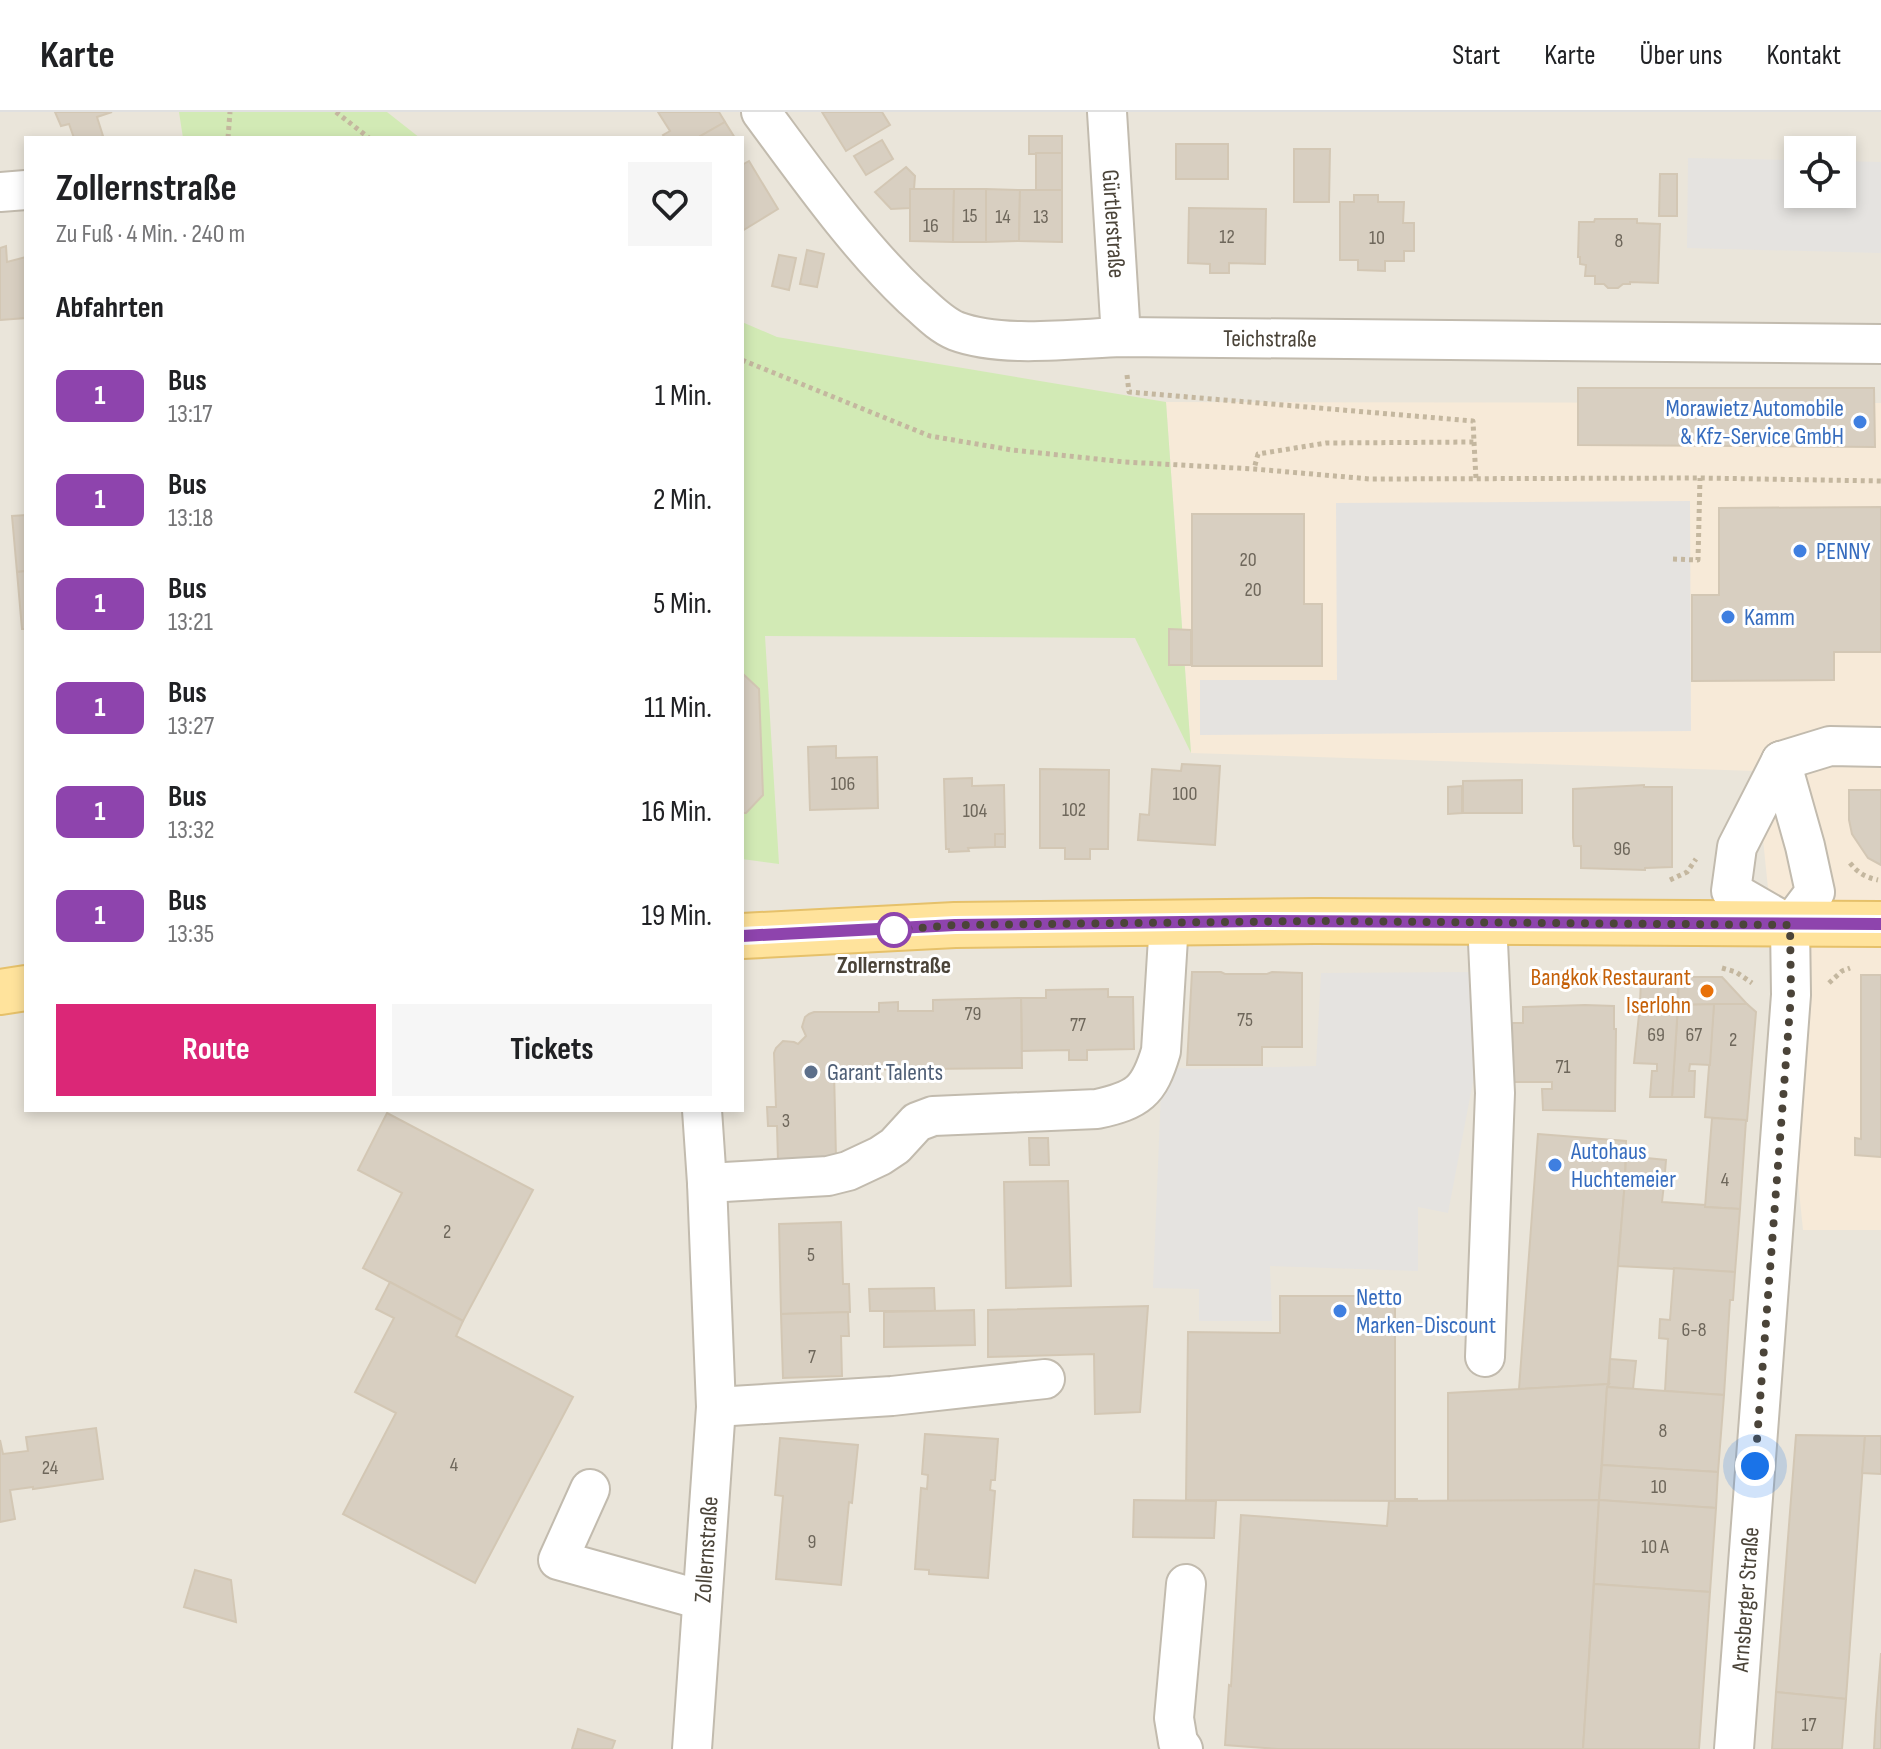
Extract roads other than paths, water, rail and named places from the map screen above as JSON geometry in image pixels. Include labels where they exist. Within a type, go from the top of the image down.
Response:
[{"type":"main road","points":[[744,936],[955,925],[1169,922],[1881,924]]},
{"type":"main road","points":[[0,994],[24,988]]},
{"type":"main road","points":[[0,994],[24,998]]},
{"type":"street","name":"Teichstraße","points":[[761,112],[892,278],[934,318],[955,330],[995,339],[1121,337],[1881,344]]},
{"type":"street","name":"Gürtlerstraße","points":[[1107,112],[1121,337]]},
{"type":"street","points":[[0,192],[24,190]]},
{"type":"street","points":[[1781,761],[1815,892],[1790,925],[1731,891],[1737,847],[1781,761],[1830,746],[1881,747]]},
{"type":"street","points":[[1485,1357],[1495,1093],[1487,921]]},
{"type":"street","points":[[707,1183],[828,1176],[848,1171],[880,1156],[895,1146],[917,1122],[933,1116],[1097,1109],[1136,1097],[1147,1086],[1161,1051],[1169,922]]},
{"type":"street","name":"Arnsberger Straße","points":[[1734,1749],[1791,995],[1790,925]]},
{"type":"street","name":"Zollernstraße","points":[[692,1749],[716,1407],[702,1112]]},
{"type":"street","points":[[716,1407],[892,1396],[1045,1379]]},
{"type":"street","points":[[590,1489],[558,1560],[702,1600]]},
{"type":"street","points":[[1183,1749],[1178,1742],[1174,1718],[1186,1584]]},
{"type":"place","name":"Morawietz Automobile & Kfz-Service GmbH","points":[[1860,422]]},
{"type":"place","name":"PENNY","points":[[1800,551]]},
{"type":"place","name":"Kamm","points":[[1728,617]]},
{"type":"place","name":"Zollernstraße","points":[[894,930]]},
{"type":"place","name":"Bangkok Restaurant Iserlohn","points":[[1707,991]]},
{"type":"place","name":"Garant Talents","points":[[811,1072]]},
{"type":"place","name":"Autohaus Huchtemeier","points":[[1555,1165]]},
{"type":"place","name":"Netto Marken-Discount","points":[[1340,1311]]}]
